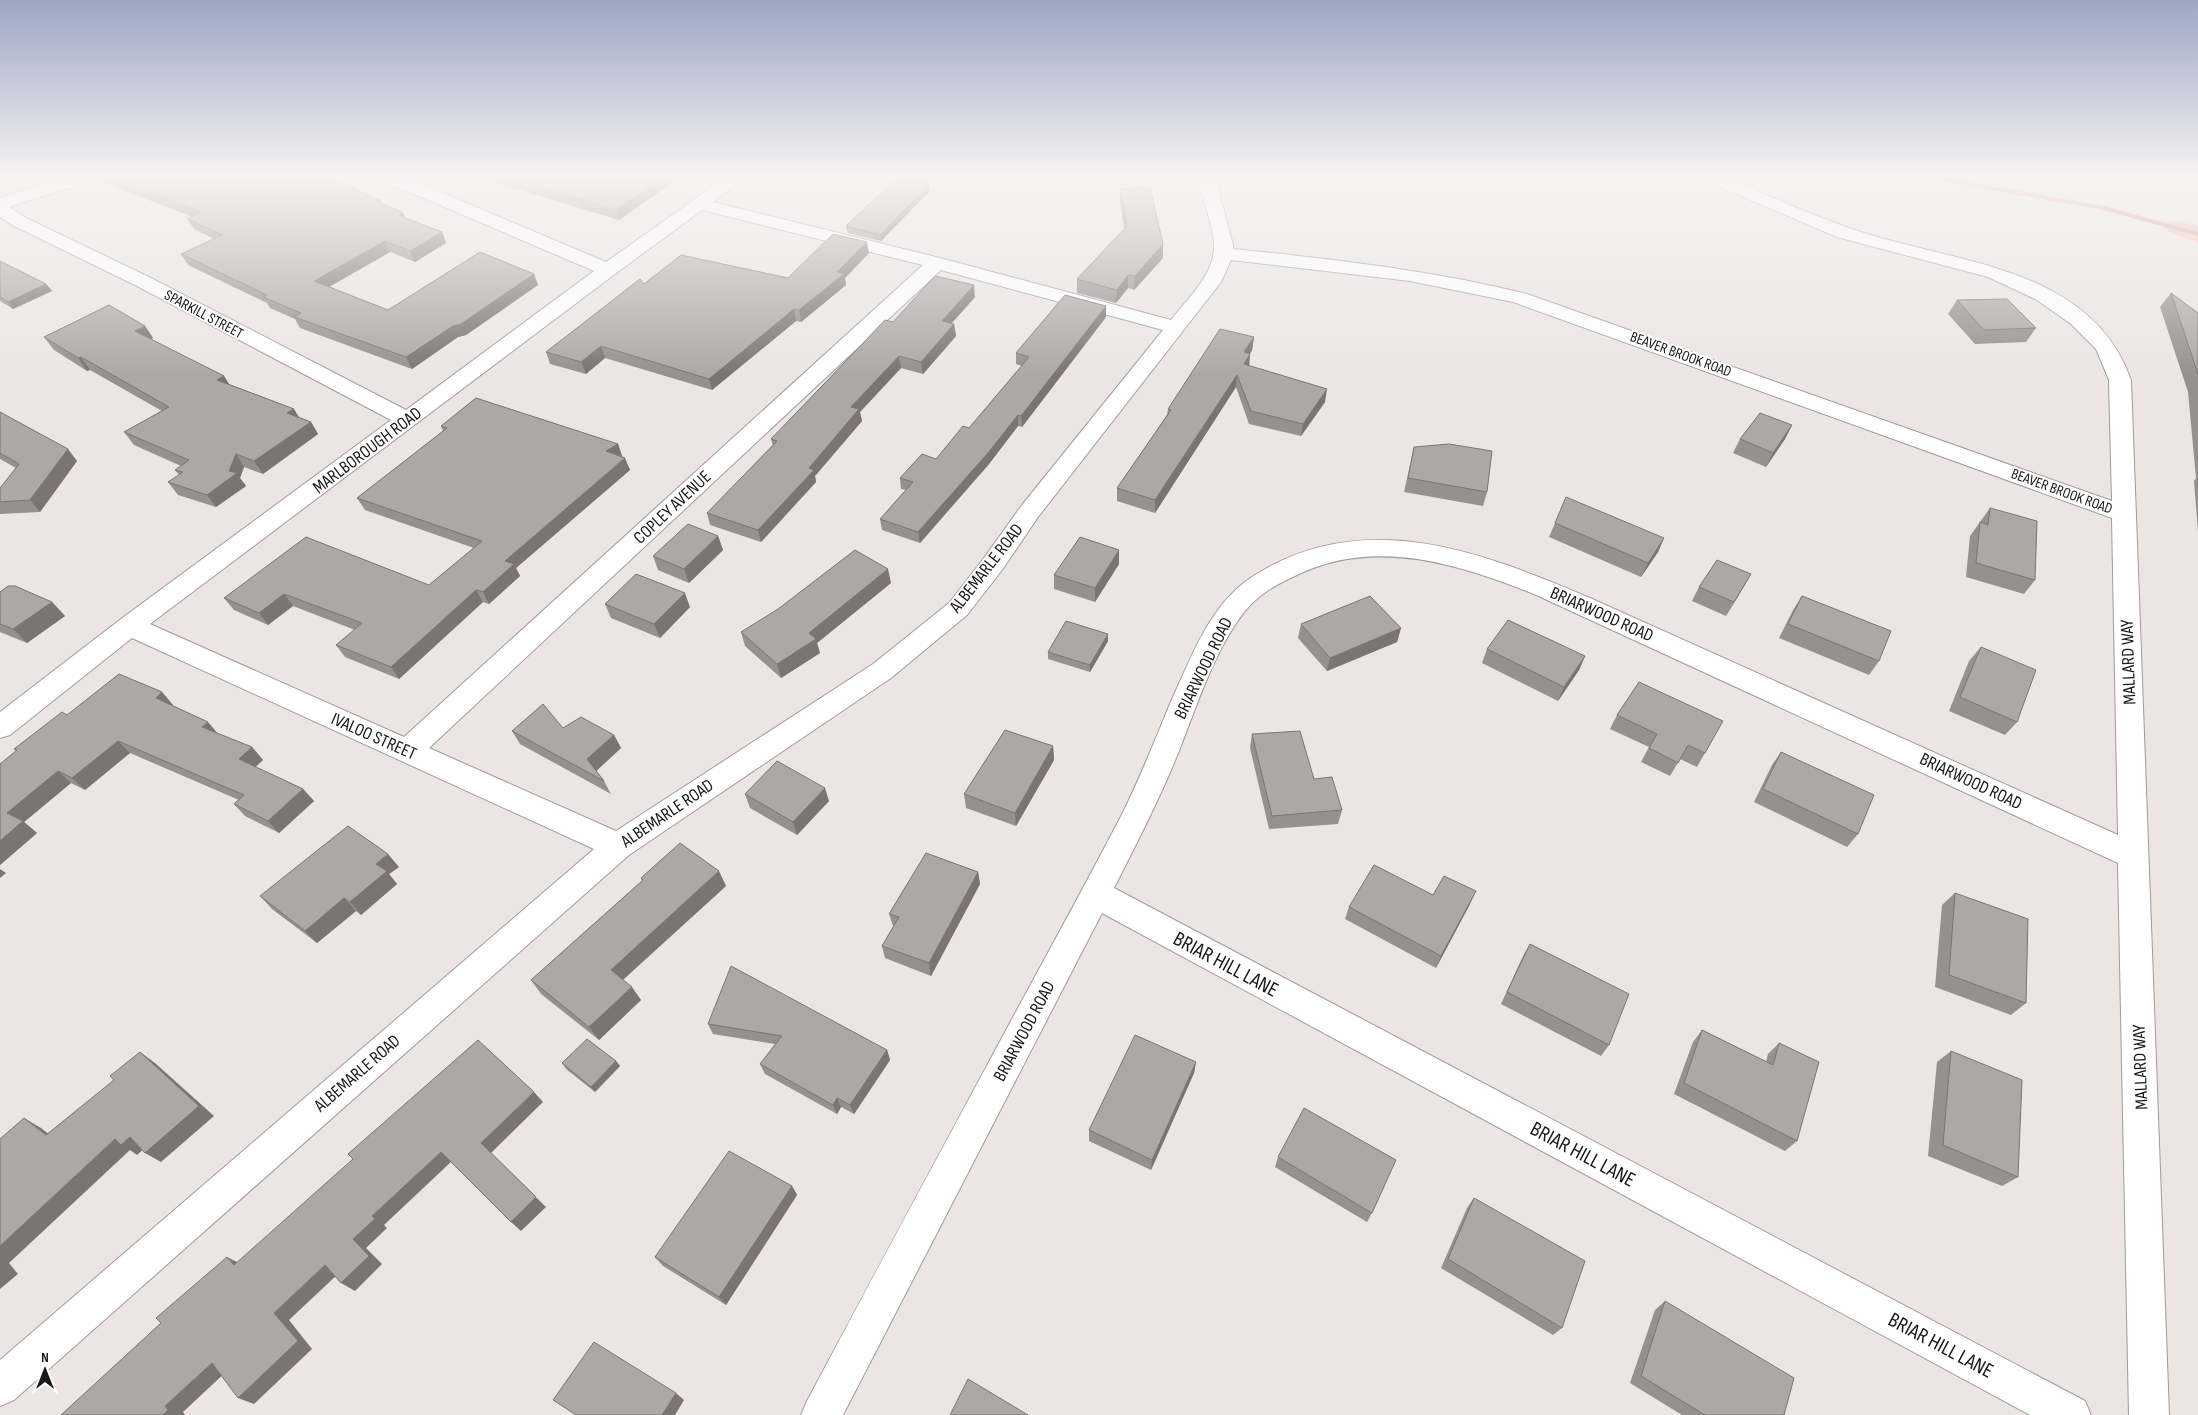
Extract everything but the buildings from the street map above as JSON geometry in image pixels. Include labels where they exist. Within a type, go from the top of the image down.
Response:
[{"type":"street","name":"SPARKILL STREET","points":[[65,243],[142,281],[408,420]]},
{"type":"street","points":[[543,243],[608,270]]},
{"type":"street","name":"MARLBOROUGH ROAD","points":[[0,727],[130,626],[645,243]]},
{"type":"street","points":[[856,243],[1174,327]]},
{"type":"street","name":"ALBEMARLE ROAD","points":[[0,1386],[618,846],[882,671],[958,609],[993,564],[1030,511],[1214,278],[1223,254],[1222,243]]},
{"type":"street","name":"MALLARD WAY","points":[[1883,243],[1991,271],[2043,294],[2086,325],[2103,342],[2114,359],[2120,380],[2149,1415]]},
{"type":"street","name":"BEAVER BROOK ROAD","points":[[1223,254],[1416,276],[1486,289],[1520,298],[2124,514]]},
{"type":"street","name":"COPLEY AVENUE","points":[[407,751],[937,263]]},
{"type":"street","name":"BRIARWOOD ROAD","points":[[822,1415],[1132,826],[1194,681],[1227,615],[1246,594],[1268,578],[1318,555],[1353,548],[1425,550],[1461,557],[1495,568],[1581,604],[2134,856]]},
{"type":"street","name":"IVALOO STREET","points":[[130,626],[618,846]]},
{"type":"street","name":"BRIAR HILL LANE","points":[[1096,894],[2071,1415]]}]
